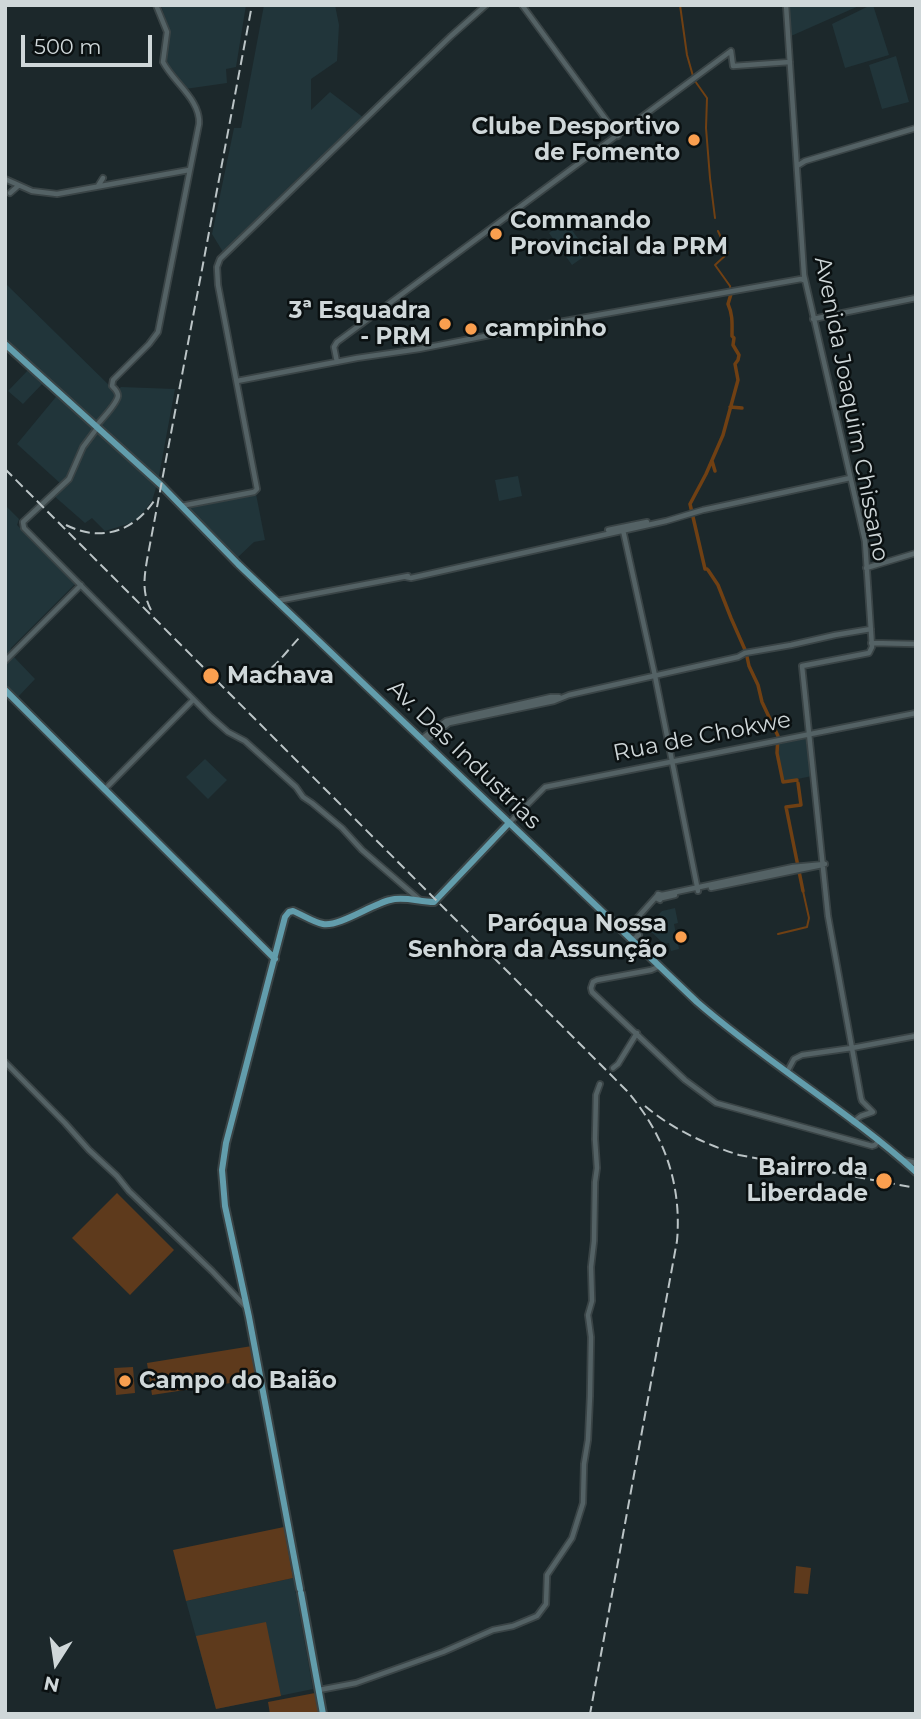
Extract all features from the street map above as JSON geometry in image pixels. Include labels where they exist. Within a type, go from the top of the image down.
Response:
[{"type":"main road","name":"Av. Das Industrias","points":[[5,344],[162,485],[220,547],[722,1024],[878,1140],[916,1172]]},
{"type":"main road","points":[[5,690],[275,959]]},
{"type":"main road","points":[[323,1714],[225,1206],[222,1170],[226,1143],[285,917],[290,911],[326,925],[391,900],[435,901],[509,823]]},
{"type":"street","points":[[156,5],[167,32],[163,62],[199,115],[158,332],[113,380],[112,386],[118,391],[118,395],[83,447],[69,479],[22,524],[193,700],[228,732],[245,741],[296,787],[303,797],[342,828],[362,850],[420,900]]},
{"type":"street","points":[[181,506],[257,490],[218,285],[217,267],[220,259],[486,5]]},
{"type":"street","points":[[522,5],[618,136]]},
{"type":"street","name":"Avenida Joaquim Chissano","points":[[786,5],[800,162],[804,278],[864,541],[872,643],[871,651],[867,653],[802,666],[809,734]]},
{"type":"street","points":[[337,362],[335,344],[731,51],[733,66],[790,62]]},
{"type":"street","points":[[800,162],[916,128]]},
{"type":"street","points":[[5,179],[37,193],[57,194],[189,170]]},
{"type":"street","points":[[98,187],[103,178]]},
{"type":"street","points":[[10,193],[19,186]]},
{"type":"street","points":[[237,381],[804,278]]},
{"type":"street","points":[[813,319],[916,299]]},
{"type":"street","points":[[279,603],[850,478]]},
{"type":"street","points":[[620,530],[655,676],[698,889]]},
{"type":"street","points":[[866,568],[916,553]]},
{"type":"street","points":[[5,661],[81,585]]},
{"type":"street","points":[[423,740],[449,723],[551,697],[655,676],[746,653],[871,629]]},
{"type":"street","points":[[872,643],[916,644]]},
{"type":"street","points":[[105,789],[193,700]]},
{"type":"street","name":"Rua de Chokwe","points":[[509,823],[545,787],[916,713]]},
{"type":"street","points":[[809,734],[835,958],[862,1101],[873,1112],[853,1122]]},
{"type":"street","points":[[631,927],[659,897],[793,867],[824,864]]},
{"type":"street","points":[[617,925],[631,927],[639,935],[632,940]]},
{"type":"street","points":[[660,966],[597,980],[593,982],[592,992],[712,1102],[872,1146],[878,1140]]},
{"type":"street","points":[[613,1068],[637,1034]]},
{"type":"street","points":[[787,1073],[794,1059],[802,1055],[916,1037]]},
{"type":"street","points":[[5,1062],[117,1176],[128,1191],[212,1271],[247,1309]]},
{"type":"street","points":[[319,1690],[356,1683],[443,1652],[493,1630],[513,1626],[537,1616],[546,1604],[547,1575],[572,1538],[583,1503],[585,1484],[584,1464],[590,1396],[591,1337],[588,1315],[592,1301],[594,1188],[597,1168],[596,1095],[600,1084]]},
{"type":"street","points":[[901,1159],[916,1163]]},
{"type":"shaded area","points":[[161,5],[246,5],[236,67],[226,69],[227,83],[185,89],[164,60],[169,30]]},
{"type":"shaded area","points":[[264,5],[335,5],[339,25],[337,61],[311,79],[311,110],[330,92],[364,118],[302,174],[223,252],[212,234],[234,128],[241,128]]},
{"type":"shaded area","points":[[788,5],[861,5],[791,36]]},
{"type":"shaded area","points":[[871,5],[889,55],[845,68],[832,24]]},
{"type":"shaded area","points":[[896,56],[909,102],[882,109],[869,65]]},
{"type":"shaded area","points":[[565,221],[589,253],[572,265],[549,233]]},
{"type":"shaded area","points":[[5,283],[116,392],[121,387],[175,389],[152,501],[131,523],[105,531],[92,518],[85,523],[53,495],[61,484],[17,444],[60,392],[46,380],[23,404],[8,391],[31,367],[5,343]]},
{"type":"shaded area","points":[[518,476],[522,496],[499,501],[495,480]]},
{"type":"shaded area","points":[[254,493],[265,540],[254,542],[236,559],[186,509],[186,505]]},
{"type":"shaded area","points":[[5,505],[19,519],[17,525],[75,584],[5,656]]},
{"type":"shaded area","points":[[14,657],[35,679],[18,697],[5,685],[5,666]]},
{"type":"shaded area","points":[[807,736],[812,776],[783,782],[778,741]]},
{"type":"shaded area","points":[[205,759],[227,780],[208,799],[186,777]]},
{"type":"shaded area","points":[[675,908],[678,923],[674,924],[679,949],[671,951],[669,943],[664,944],[647,928],[640,934],[662,911]]},
{"type":"shaded area","points":[[117,1193],[174,1250],[130,1295],[72,1238]]},
{"type":"shaded area","points":[[252,1346],[257,1379],[152,1395],[147,1363]]},
{"type":"shaded area","name":"Campo do Baião","points":[[133,1367],[135,1393],[116,1395],[114,1368]]},
{"type":"shaded area","points":[[284,1527],[293,1578],[186,1601],[173,1550]]},
{"type":"shaded area","points":[[796,1566],[811,1568],[808,1594],[794,1593]]},
{"type":"shaded area","points":[[293,1578],[313,1689],[216,1709],[186,1601]]},
{"type":"shaded area","points":[[266,1622],[281,1696],[216,1709],[196,1636]]},
{"type":"shaded area","points":[[315,1693],[319,1714],[270,1714],[268,1702]]},
{"type":"waterway","points":[[680,5],[687,55],[693,76]]},
{"type":"waterway","points":[[695,81],[707,98],[706,128],[715,218]]},
{"type":"waterway","points":[[718,231],[728,253],[715,265],[730,286],[731,294]]},
{"type":"waterway","points":[[707,569],[690,504],[723,435],[738,380],[735,364],[739,355],[733,345],[728,304],[731,294]]},
{"type":"waterway","points":[[730,407],[742,408]]},
{"type":"waterway","points":[[712,461],[715,471]]},
{"type":"waterway","points":[[708,570],[718,585],[746,652],[762,702],[778,736],[777,753],[783,782],[797,780]]},
{"type":"waterway","points":[[798,783],[801,805],[786,807],[803,891]]},
{"type":"waterway","points":[[778,934],[807,927],[809,918],[803,891]]},
{"type":"railway","points":[[151,610],[146,598],[147,560],[252,5]]},
{"type":"railway","points":[[5,469],[627,1091],[640,1107],[660,1142],[673,1180],[678,1220],[677,1241],[590,1714]]},
{"type":"railway","points":[[66,525],[92,533],[117,531],[138,519],[156,498]]},
{"type":"railway","points":[[230,675],[241,679],[260,676],[277,663],[299,638]]},
{"type":"railway","points":[[645,1106],[689,1135],[739,1155],[916,1188]]},
{"type":"place","name":"Clube Desportivo de Fomento","points":[[694,140]]},
{"type":"place","name":"Commando Provincial da PRM","points":[[496,234]]},
{"type":"place","name":"3ª Esquadra - PRM","points":[[445,324]]},
{"type":"place","name":"campinho","points":[[471,329]]},
{"type":"place","name":"Machava","points":[[211,676]]},
{"type":"place","name":"Paróqua Nossa Senhora da Assunção","points":[[681,937]]},
{"type":"place","name":"Bairro da Liberdade","points":[[884,1181]]},
{"type":"place","name":"Campo do Baião","points":[[125,1381]]}]
